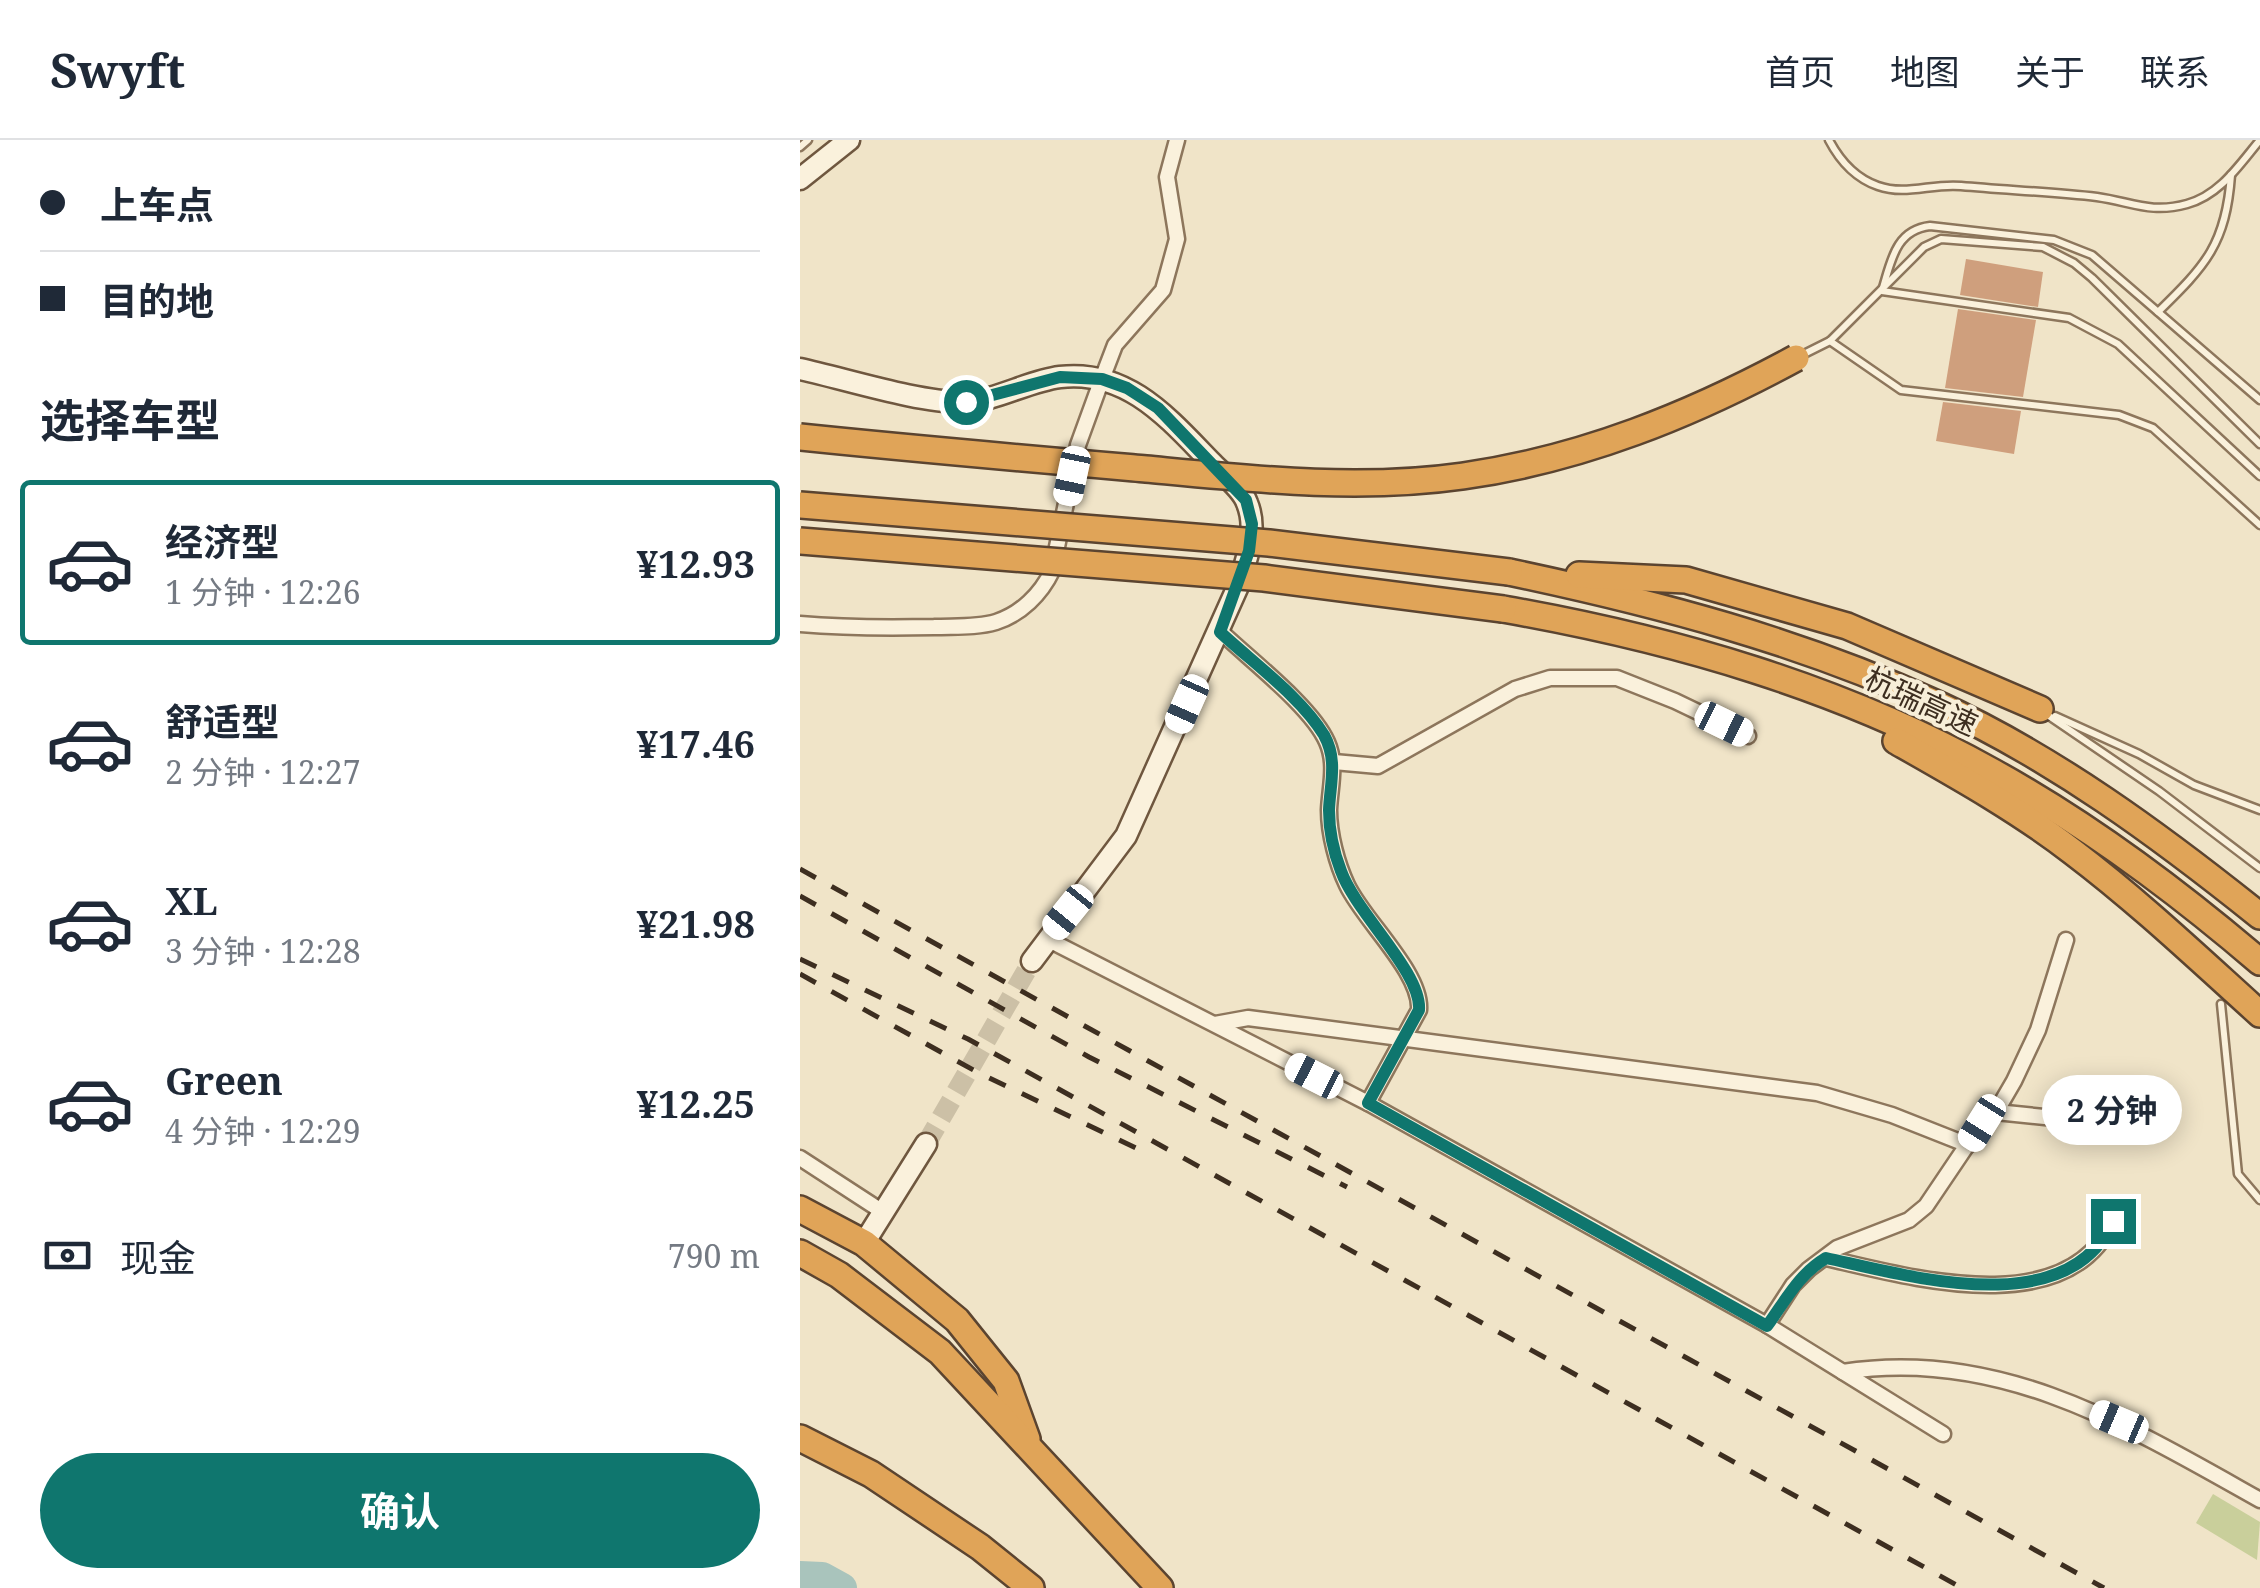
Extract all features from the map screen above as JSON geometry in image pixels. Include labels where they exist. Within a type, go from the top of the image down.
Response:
[{"type":"highway","points":[[800,438],[1230,477],[1406,482],[1492,471],[1592,447],[1676,418],[1796,358]]},
{"type":"highway","points":[[800,506],[1269,543],[1509,572],[1686,580],[1847,626],[2040,709]]},
{"type":"highway","name":"杭瑞高速","points":[[800,541],[1264,578],[1503,609],[1592,624],[1763,672],[1911,731],[1992,771],[2070,818],[2149,873],[2260,962]]},
{"type":"highway","name":"杭瑞高速","points":[[1509,572],[1728,625],[1862,672],[1940,705],[2095,792],[2179,851],[2260,916]]},
{"type":"highway","points":[[1763,672],[1981,789],[2072,851],[2175,936],[2260,1014]]},
{"type":"highway","points":[[800,1209],[864,1243],[957,1320],[1006,1381],[1031,1448]]},
{"type":"highway","points":[[800,1253],[839,1275],[940,1352],[1160,1588]]},
{"type":"highway","points":[[800,1438],[871,1474],[980,1547],[1031,1588]]},
{"type":"street","points":[[800,179],[849,140]]},
{"type":"street","points":[[800,624],[870,628],[978,626],[999,621],[1031,601],[1044,587],[1052,571],[1078,445],[1115,345],[1163,290],[1177,239],[1167,177],[1177,140]]},
{"type":"street","points":[[800,369],[966,402],[1060,377],[1102,379],[1127,388],[1158,408],[1246,500],[1252,524],[1249,551],[1220,632],[1126,836],[1032,961]]},
{"type":"street","points":[[1220,632],[1314,720],[1327,741],[1334,762],[1329,814],[1340,869],[1370,922],[1416,984],[1419,1010],[1368,1103]]},
{"type":"street","points":[[1334,762],[1378,766],[1515,689],[1550,678],[1617,678],[1748,736]]},
{"type":"street","points":[[1046,939],[1368,1103],[1767,1326],[1944,1434]]},
{"type":"street","points":[[1767,1326],[1809,1268],[1853,1240],[1919,1214],[1982,1123],[1996,1112],[2038,1030],[2066,940]]},
{"type":"street","points":[[1214,1024],[1248,1018],[1817,1093],[1892,1115],[1968,1145]]},
{"type":"street","points":[[1996,1112],[2064,1118]]},
{"type":"street","points":[[864,1243],[926,1144]]},
{"type":"street","points":[[800,1158],[882,1212]]},
{"type":"street","points":[[1826,1258],[1925,1279],[2021,1285],[2049,1279],[2068,1268],[2097,1246],[2113,1221]]},
{"type":"street","points":[[1843,1372],[1875,1367],[1972,1374],[2044,1392],[2119,1422],[2260,1500]]},
{"type":"lane","points":[[800,147],[808,140]]},
{"type":"lane","points":[[1829,140],[1850,169],[1877,186],[1894,190],[1953,185],[2098,198],[2151,210],[2198,200],[2232,174],[2260,140]]},
{"type":"lane","points":[[2158,312],[2211,255],[2229,205],[2232,174]]},
{"type":"lane","points":[[1882,291],[1895,248],[1904,235],[1916,228],[1930,226],[2054,240],[2092,255],[2260,400]]},
{"type":"lane","points":[[1796,358],[1830,341],[1924,247],[1941,238],[2042,248],[2074,263],[2092,278],[2260,444]]},
{"type":"lane","points":[[1882,291],[2069,318],[2095,329],[2118,344],[2260,476]]},
{"type":"lane","points":[[1830,341],[1902,390],[2137,420],[2153,428],[2260,525]]},
{"type":"lane","points":[[2040,709],[2139,754],[2194,785],[2260,810]]},
{"type":"lane","points":[[2040,709],[2159,791],[2260,868]]},
{"type":"lane","points":[[2221,1004],[2238,1174],[2260,1200]]},
{"type":"green space","points":[[2213,1494],[2260,1522],[2257,1560],[2196,1523]]},
{"type":"building","points":[[1966,259],[2043,272],[2038,307],[1960,295]]},
{"type":"building","points":[[1958,309],[2036,320],[2023,397],[1945,388]]},
{"type":"building","points":[[1943,402],[2021,411],[2014,454],[1936,441]]},
{"type":"waterway","points":[[800,1576],[822,1577],[842,1588]]},
{"type":"tunnel","points":[[926,1144],[1032,961]]},
{"type":"railway","points":[[800,869],[2104,1588]]},
{"type":"railway","points":[[800,896],[1089,1057],[1347,1187]]},
{"type":"railway","points":[[800,959],[968,1039],[1962,1588]]},
{"type":"railway","points":[[800,974],[977,1072],[1142,1151]]},
{"type":"route","points":[[966,402],[1060,377],[1102,379],[1127,388],[1158,408],[1246,500],[1252,524],[1249,551],[1220,632],[1314,720],[1327,741],[1334,762],[1329,814],[1340,869],[1370,922],[1416,984],[1420,998],[1419,1010],[1368,1103],[1767,1326],[1793,1285],[1809,1268],[1826,1258],[1925,1279],[2021,1285],[2049,1279],[2068,1268],[2097,1246],[2113,1221]]}]
